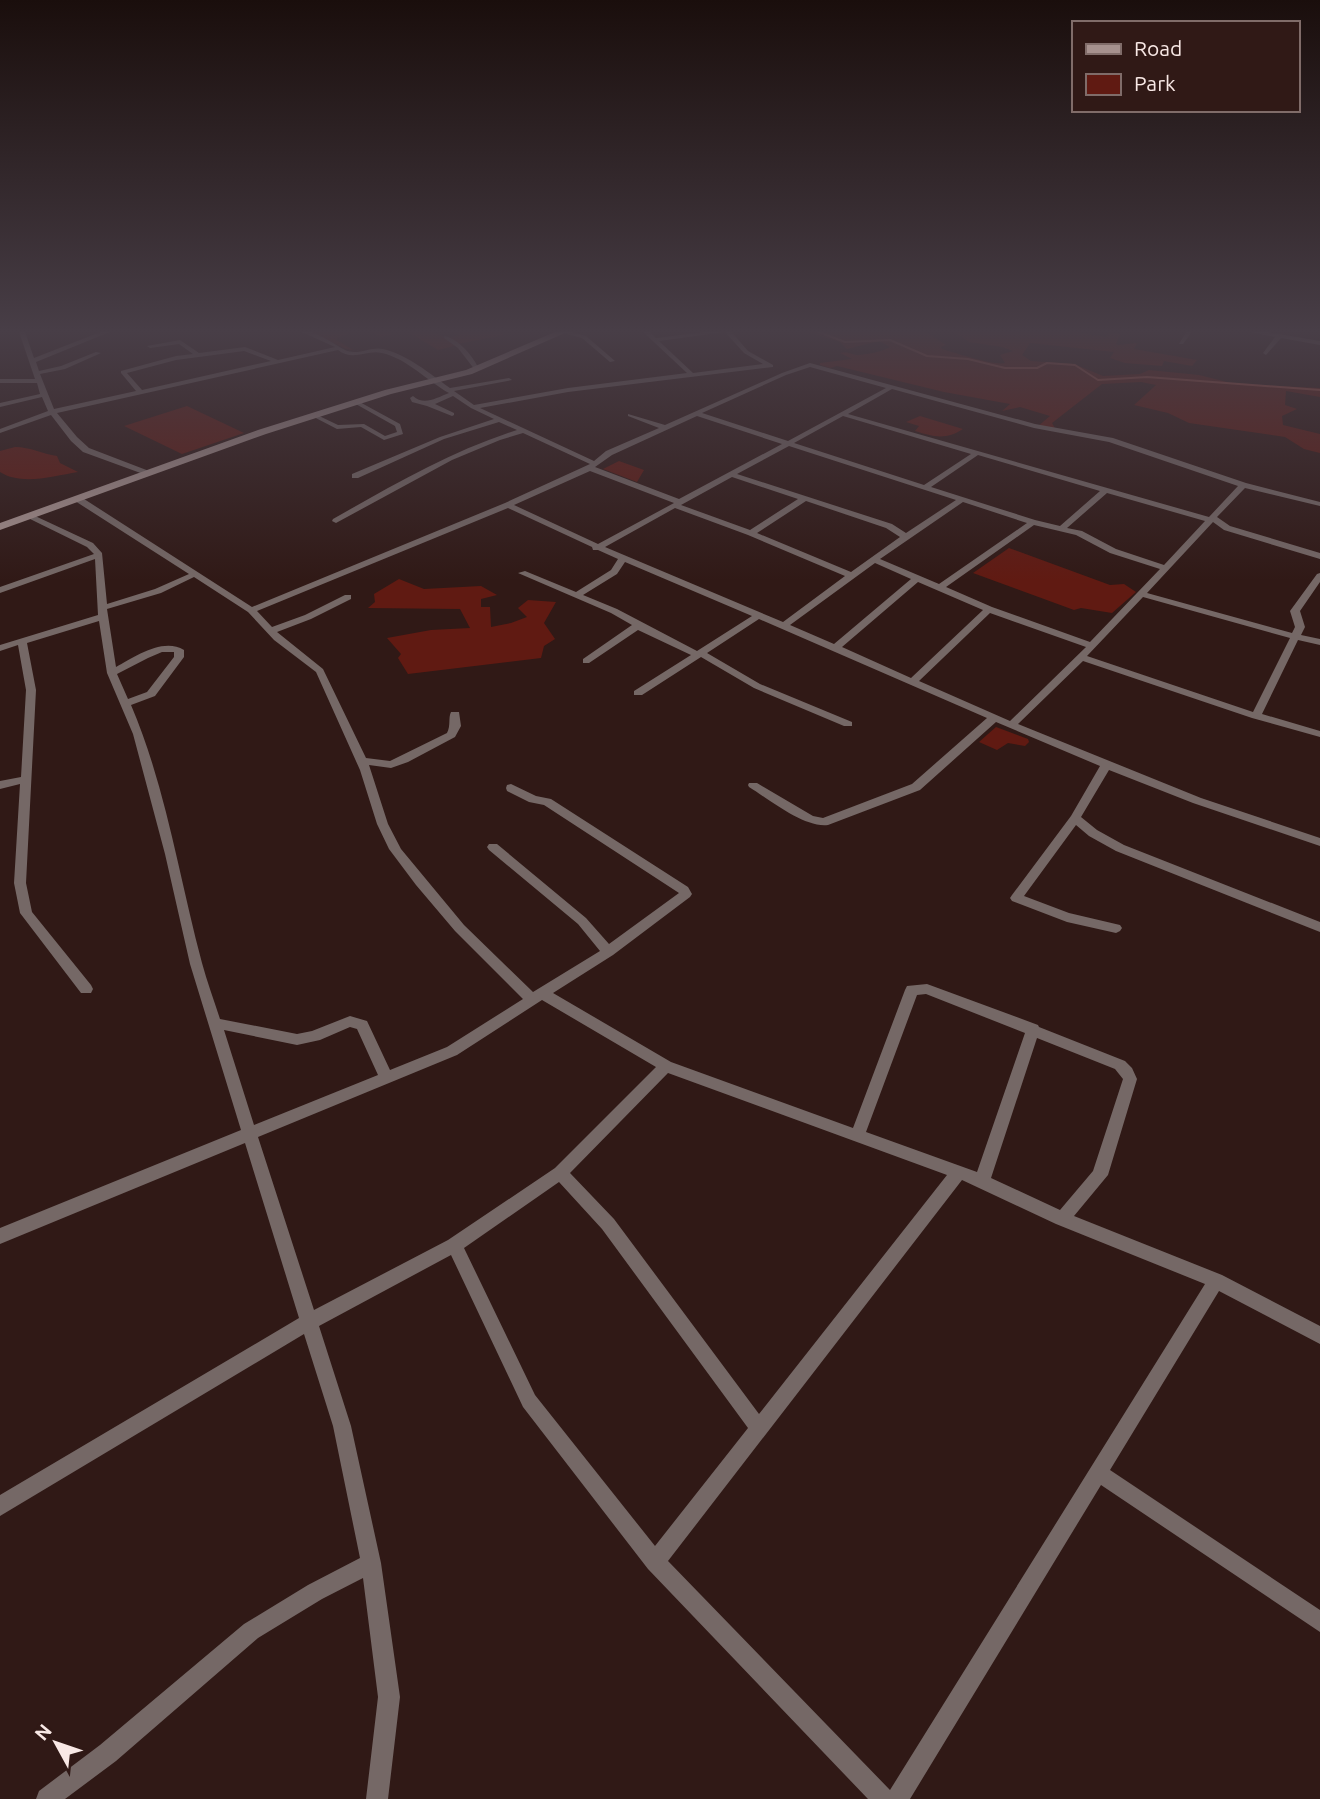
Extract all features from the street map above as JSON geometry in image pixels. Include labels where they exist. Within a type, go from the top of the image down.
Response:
[{"type":"street","points":[[0,431],[49,413]]},
{"type":"street","points":[[53,413],[86,450],[146,473]]},
{"type":"street","points":[[0,527],[320,413]]},
{"type":"street","points":[[313,415],[341,428],[362,425],[384,438],[401,433],[398,425],[376,413]]},
{"type":"street","points":[[484,413],[676,504],[852,576]]},
{"type":"street","points":[[251,610],[508,505],[592,466],[694,413],[1033,522],[1090,537],[1113,551],[1166,568]]},
{"type":"street","points":[[986,413],[1034,426],[1110,440],[1243,485],[1320,503]]},
{"type":"street","points":[[596,548],[842,414],[1320,556]]},
{"type":"street","points":[[630,415],[664,427]]},
{"type":"street","points":[[355,476],[442,438],[498,420]]},
{"type":"street","points":[[336,521],[418,474],[483,442],[522,430]]},
{"type":"street","points":[[926,487],[977,453]]},
{"type":"street","points":[[732,475],[889,526],[905,537]]},
{"type":"street","points":[[1010,726],[1092,646],[1243,485]]},
{"type":"street","points":[[1062,528],[1105,490]]},
{"type":"street","points":[[78,499],[251,610],[271,631],[320,671],[369,776],[385,831],[398,853],[445,914],[480,952],[537,996],[666,1066],[982,1181],[1062,1219],[1216,1281],[1320,1335]]},
{"type":"street","points":[[751,533],[804,499]]},
{"type":"street","points":[[783,626],[962,499]]},
{"type":"street","points":[[508,505],[596,548],[759,615],[1105,766],[1320,842]]},
{"type":"street","points":[[30,517],[90,545],[99,555],[102,612],[111,673],[138,734],[172,854],[196,964],[342,1426],[371,1563],[389,1698],[377,1799]]},
{"type":"street","points":[[940,588],[1033,522]]},
{"type":"street","points":[[0,590],[99,555]]},
{"type":"street","points":[[576,596],[614,572],[622,559]]},
{"type":"street","points":[[875,560],[989,609],[1092,646]]},
{"type":"street","points":[[522,573],[614,611],[757,686],[848,724]]},
{"type":"street","points":[[0,648],[158,591],[195,574]]},
{"type":"street","points":[[1256,716],[1300,627],[1295,611],[1320,576]]},
{"type":"street","points":[[835,648],[917,578]]},
{"type":"street","points":[[1142,594],[1320,642]]},
{"type":"street","points":[[271,631],[308,617],[348,597]]},
{"type":"street","points":[[912,682],[989,609]]},
{"type":"street","points":[[638,693],[759,615]]},
{"type":"street","points":[[586,661],[629,630],[643,628]]},
{"type":"street","points":[[22,640],[31,690],[20,883],[26,913],[86,989]]},
{"type":"street","points":[[111,673],[157,650],[179,650],[179,657],[151,694],[125,704]]},
{"type":"street","points":[[1081,657],[1256,716],[1320,734]]},
{"type":"street","points":[[362,761],[391,765],[404,760],[451,735],[456,726],[455,714]]},
{"type":"street","points":[[753,786],[810,819],[824,822],[916,787],[994,718]]},
{"type":"street","points":[[1105,766],[1075,818],[1016,898],[1079,920],[1116,928]]},
{"type":"street","points":[[0,785],[24,780]]},
{"type":"street","points":[[0,1236],[452,1051],[608,952],[686,894],[684,890],[547,802],[511,788]]},
{"type":"street","points":[[1075,818],[1093,833],[1120,848],[1320,927]]},
{"type":"street","points":[[493,847],[582,921],[608,952]]},
{"type":"street","points":[[858,1135],[912,990],[927,989],[1033,1029],[1120,1065],[1128,1072],[1130,1079],[1103,1168],[1062,1219]]},
{"type":"street","points":[[214,1023],[299,1041],[356,1021],[362,1025],[386,1078]]},
{"type":"street","points":[[982,1181],[1033,1029]]},
{"type":"street","points":[[0,1506],[310,1321],[454,1245],[560,1173],[666,1066]]},
{"type":"street","points":[[655,1562],[959,1172]]},
{"type":"street","points":[[560,1173],[608,1224],[759,1428]]},
{"type":"street","points":[[454,1245],[529,1401],[655,1562],[883,1799]]},
{"type":"street","points":[[897,1799],[1216,1281]]},
{"type":"street","points":[[1099,1473],[1320,1622]]},
{"type":"street","points":[[47,1799],[108,1753],[251,1631],[315,1592],[371,1563]]},
{"type":"green space","points":[[165,413],[202,413],[244,433],[182,454],[124,426]]},
{"type":"green space","points":[[1040,413],[1065,413],[1052,423],[1056,430],[1037,427],[1050,416]]},
{"type":"green space","points":[[1168,413],[1289,413],[1282,416],[1283,425],[1320,434],[1320,453],[1304,449],[1285,437],[1189,423]]},
{"type":"green space","points":[[920,416],[963,429],[945,436],[915,431],[919,426],[906,422]]},
{"type":"green space","points":[[15,447],[57,456],[60,463],[78,472],[38,479],[9,476],[0,472],[0,451]]},
{"type":"green space","points":[[619,461],[644,470],[637,482],[603,469]]},
{"type":"green space","points":[[1009,548],[1110,585],[1124,584],[1136,592],[1112,613],[1081,608],[1074,610],[973,573]]},
{"type":"green space","points":[[399,579],[424,589],[481,586],[497,595],[481,599],[481,607],[490,607],[491,627],[527,617],[518,608],[528,600],[556,602],[544,623],[555,639],[544,646],[541,658],[408,674],[398,658],[401,654],[387,638],[431,630],[470,628],[460,609],[368,608],[375,602],[374,594]]},
{"type":"green space","points":[[996,727],[1028,739],[1029,742],[1025,746],[1008,743],[997,750],[979,742]]}]
